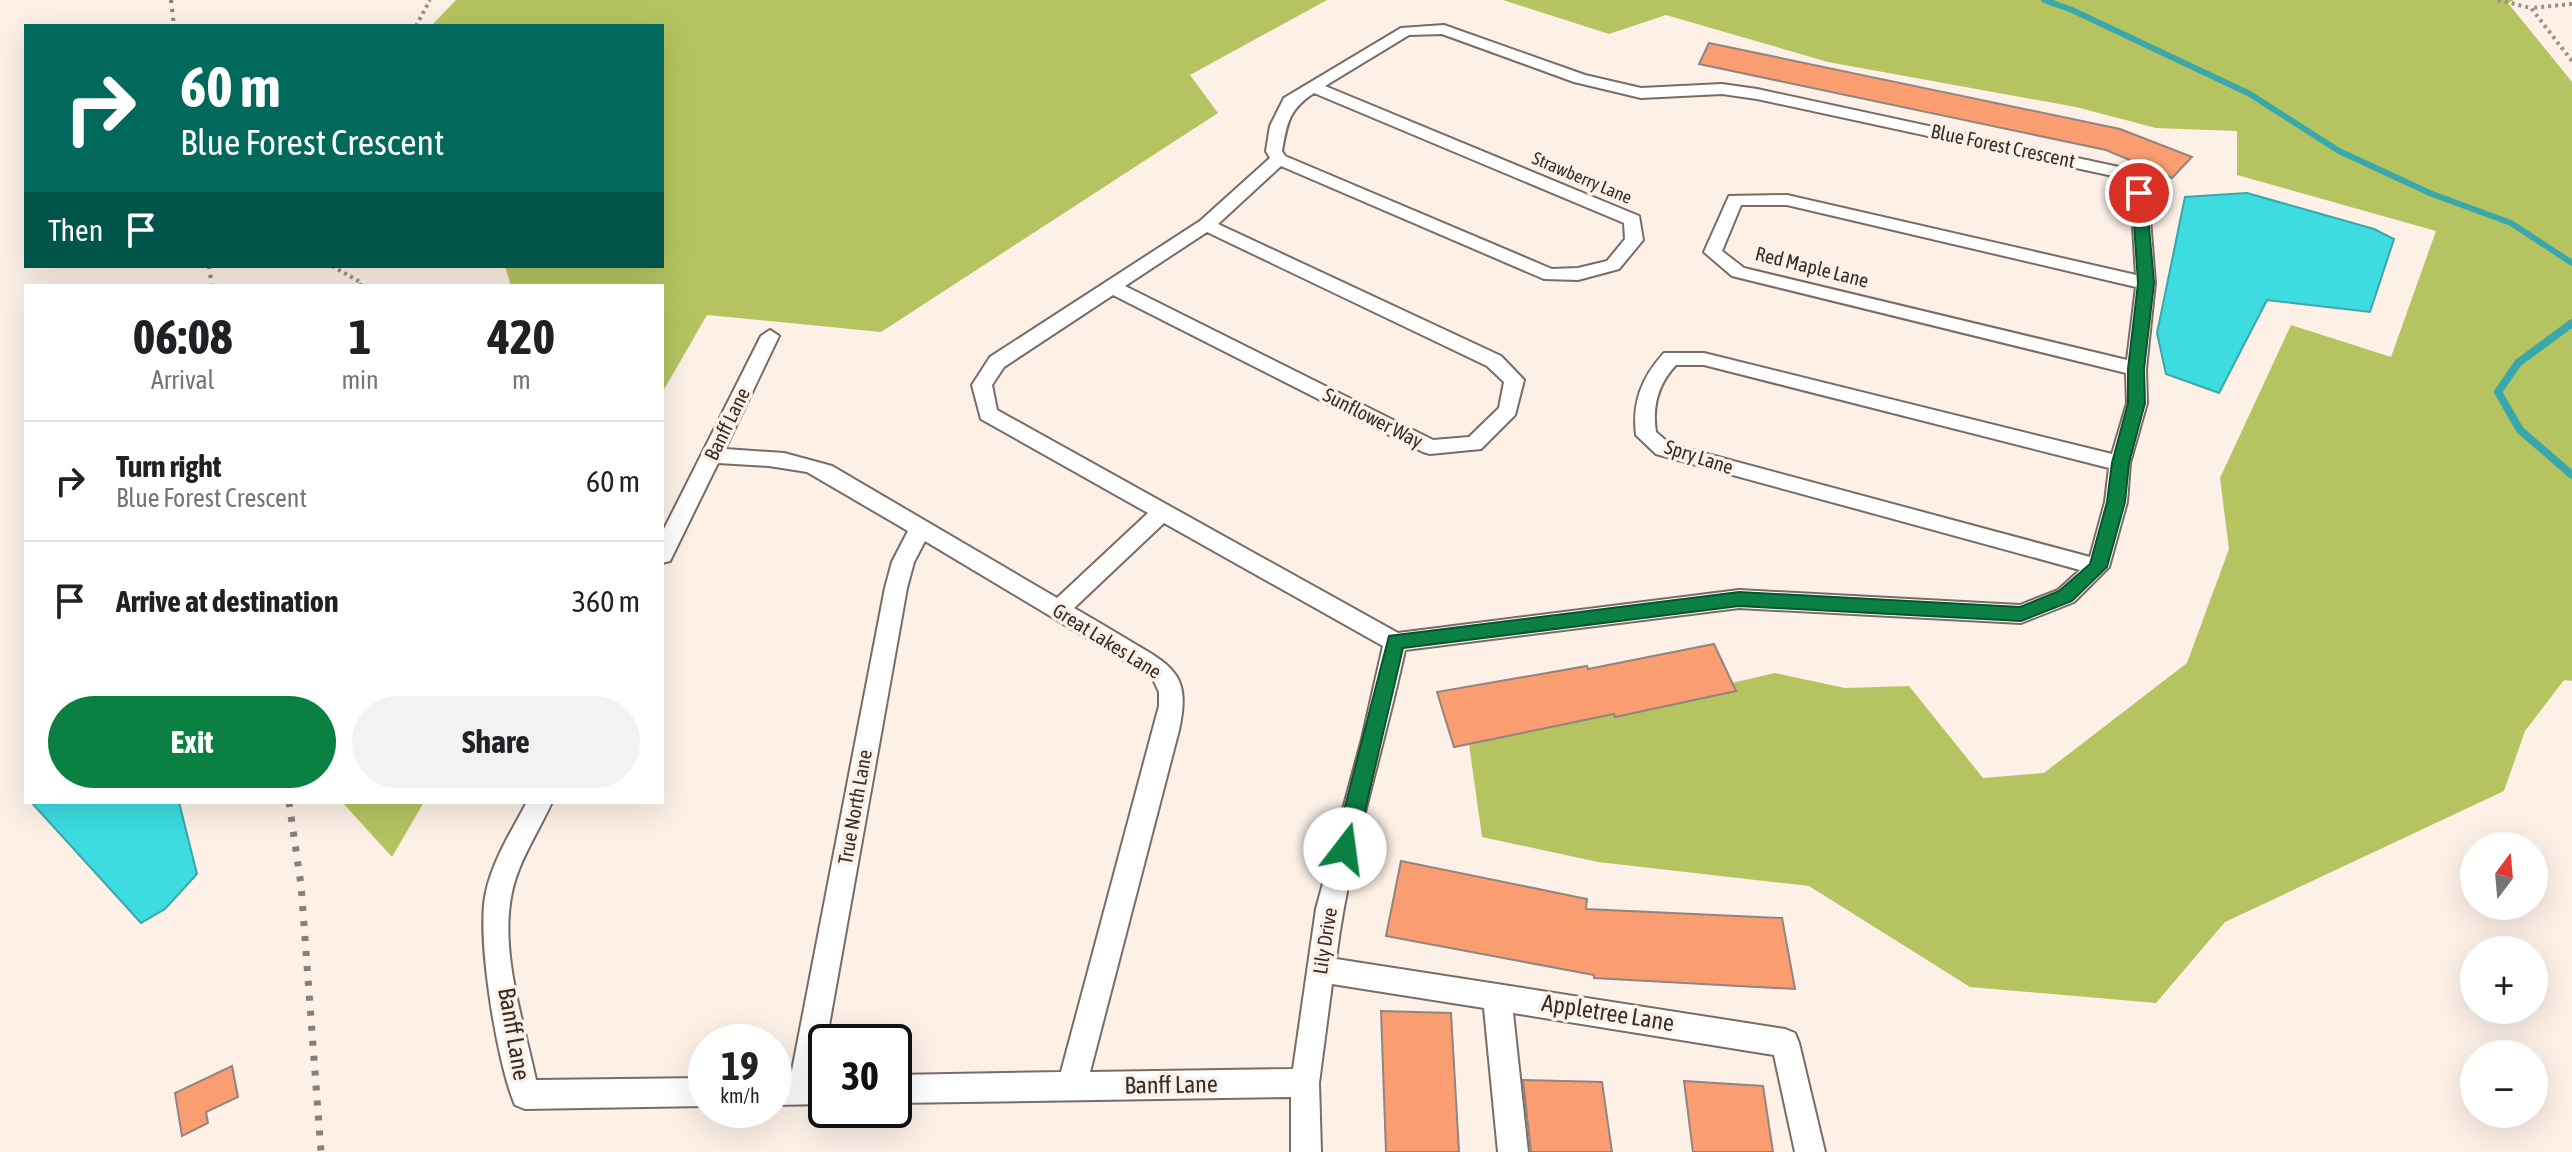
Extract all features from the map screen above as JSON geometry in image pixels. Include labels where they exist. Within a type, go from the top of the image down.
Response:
[{"type":"street","name":"Blue Forest Crescent","points":[[1279,159],[1274,151],[1278,126],[1290,101],[1406,31],[1444,29],[1580,79],[1641,93],[1734,91],[1909,125],[2119,172],[2139,193],[2146,283],[2136,369],[2137,403],[2120,463],[2116,502],[2098,567]]},
{"type":"street","name":"Strawberry Lane","points":[[1279,159],[1550,275],[1578,274],[1613,265],[1634,240],[1633,220],[1313,87]]},
{"type":"street","points":[[1279,159],[1206,225],[997,362],[982,385],[988,414],[1395,642],[1739,599],[2021,614],[2066,596],[2098,567]]},
{"type":"street","name":"Red Maple Lane","points":[[2136,369],[1738,272],[1713,252],[1735,200],[1787,200],[2146,283]]},
{"type":"street","name":"Sunflower Way","points":[[1112,287],[1430,447],[1474,444],[1508,410],[1514,380],[1494,361],[1206,225]]},
{"type":"street","name":"Banff Lane","points":[[664,551],[770,336]]},
{"type":"street","name":"Spry Lane","points":[[2098,567],[1663,449],[1646,435],[1641,412],[1658,370],[1671,358],[1704,359],[2120,463]]},
{"type":"street","name":"Great Lakes Lane","points":[[712,455],[809,464],[1160,670],[1168,680],[1172,693],[1167,730],[1072,1086]]},
{"type":"street","points":[[1058,610],[1161,513]]},
{"type":"street","name":"True North Lane","points":[[801,1090],[896,588],[903,562],[920,529]]},
{"type":"street","name":"Lily Drive","points":[[1306,1152],[1305,1083],[1329,909],[1374,739],[1395,642]]},
{"type":"street","name":"Banff Lane","points":[[539,804],[510,862],[499,894],[495,932],[525,1095],[688,1092]]},
{"type":"street","name":"Appletree Lane","points":[[1321,969],[1785,1043],[1810,1152]]},
{"type":"street","points":[[1497,996],[1513,1152]]},
{"type":"street","name":"Banff Lane","points":[[912,1089],[1305,1083]]},
{"type":"path","points":[[417,24],[430,0]]},
{"type":"path","points":[[2498,0],[2531,8],[2572,4]]},
{"type":"path","points":[[2531,8],[2571,59]]},
{"type":"path","points":[[336,268],[361,284]]},
{"type":"green space","points":[[456,0],[1327,0],[1190,75],[1218,113],[881,332],[707,315],[664,390],[664,284],[510,284],[506,268],[664,268],[664,24],[433,24]]},
{"type":"green space","points":[[1503,0],[2514,0],[2508,3],[2572,82],[2572,681],[2564,680],[2525,731],[2504,791],[2225,922],[2156,1003],[1970,987],[1809,886],[1598,862],[1482,837],[1469,744],[1775,673],[1845,688],[1909,686],[1983,778],[2044,773],[2187,663],[2229,549],[2220,478],[2291,325],[2391,357],[2436,231],[2237,175],[2237,131],[2156,128],[2076,107],[1828,62],[1666,15],[1609,34]]},
{"type":"green space","points":[[344,804],[423,804],[392,857]]},
{"type":"water","points":[[2247,193],[2374,229],[2394,239],[2370,312],[2267,300],[2219,393],[2166,374],[2157,333],[2185,197]]},
{"type":"water","points":[[33,804],[180,804],[197,874],[165,909],[141,923]]},
{"type":"building","points":[[1709,43],[2120,129],[2192,157],[2172,178],[2106,150],[1699,64]]},
{"type":"building","points":[[1714,644],[1736,691],[1454,747],[1437,692],[1587,666],[1588,669]]},
{"type":"building","points":[[1401,861],[1587,899],[1586,909],[1782,918],[1795,989],[1594,978],[1594,975],[1386,936]]},
{"type":"building","points":[[1381,1011],[1451,1013],[1459,1152],[1386,1152]]},
{"type":"building","points":[[232,1066],[238,1097],[206,1112],[208,1123],[182,1136],[175,1093]]},
{"type":"building","points":[[1523,1080],[1602,1082],[1612,1152],[1531,1152]]},
{"type":"building","points":[[1684,1081],[1763,1086],[1773,1152],[1693,1152]]},
{"type":"waterway","points":[[2044,0],[2072,10],[2250,94],[2339,151],[2432,194],[2511,223],[2572,263]]},
{"type":"waterway","points":[[2572,323],[2518,363],[2498,392],[2520,430],[2572,475]]},
{"type":"railway","points":[[171,0],[174,24]]},
{"type":"railway","points":[[209,268],[212,284]]},
{"type":"railway","points":[[289,804],[301,885],[321,1152]]},
{"type":"route","points":[[1345,849],[1395,642],[1739,599],[2021,614],[2066,596],[2098,567],[2116,502],[2120,463],[2137,403],[2136,369],[2146,283],[2139,193]]}]
